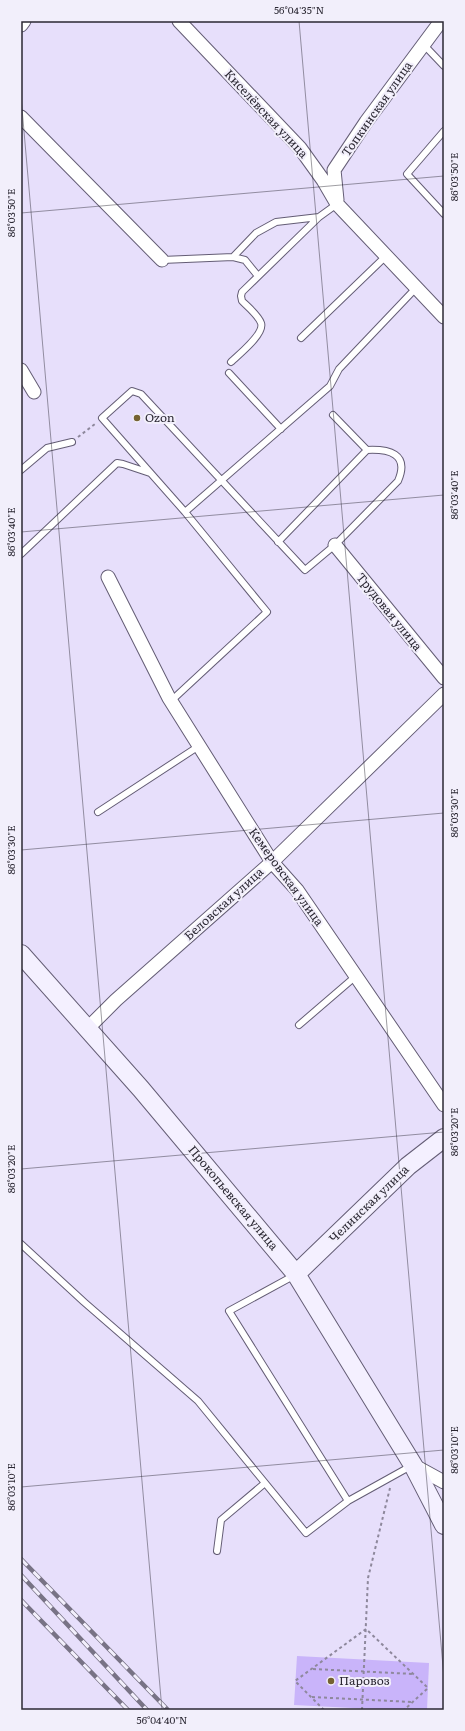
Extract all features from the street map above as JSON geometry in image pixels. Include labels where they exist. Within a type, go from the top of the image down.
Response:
[{"type":"main road","name":"Прокопьевская улица","points":[[21,954],[141,1089],[296,1274],[413,1465],[444,1525]]},
{"type":"main road","name":"Челинская улица","points":[[296,1274],[408,1166],[444,1138]]},
{"type":"street","points":[[21,25],[24,21]]},
{"type":"street","name":"Киселёвская улица","points":[[179,21],[300,148],[323,180],[337,204],[444,317]]},
{"type":"street","name":"Топкинская улица","points":[[337,204],[334,170],[366,122],[442,21]]},
{"type":"street","points":[[21,117],[162,260]]},
{"type":"street","points":[[21,370],[34,392]]},
{"type":"street","name":"Трудовая улица","points":[[335,545],[444,678]]},
{"type":"street","name":"Кемеровская улица","points":[[108,577],[170,701],[272,862],[297,890],[444,1105]]},
{"type":"street","name":"Беловская улица","points":[[87,1029],[116,1000],[272,862],[444,694]]},
{"type":"street","name":"Прокопьевская улица","points":[[413,1465],[444,1482]]},
{"type":"lane","points":[[424,45],[444,66]]},
{"type":"lane","points":[[444,131],[407,174],[444,214]]},
{"type":"lane","points":[[231,362],[258,336],[262,326],[260,321],[241,296],[242,292],[319,217],[337,204]]},
{"type":"lane","points":[[232,257],[256,233],[276,222],[319,217]]},
{"type":"lane","points":[[301,338],[386,256]]},
{"type":"lane","points":[[162,260],[232,257],[245,260],[258,276]]},
{"type":"lane","points":[[185,512],[330,386],[339,369],[416,288]]},
{"type":"lane","points":[[228,373],[281,429]]},
{"type":"lane","points":[[170,701],[267,612],[185,512],[102,418],[132,391],[136,392],[221,482],[278,542],[305,570],[335,545],[398,481],[402,473],[401,461],[393,452],[383,449],[367,450],[278,542]]},
{"type":"lane","points":[[333,415],[367,450]]},
{"type":"lane","points":[[21,470],[47,448],[72,442]]},
{"type":"lane","points":[[21,554],[117,464],[123,464],[152,474]]},
{"type":"lane","points":[[98,812],[199,746]]},
{"type":"lane","points":[[299,1025],[356,976]]},
{"type":"lane","points":[[21,1244],[84,1302],[198,1401],[306,1533],[348,1501],[413,1465]]},
{"type":"lane","points":[[296,1274],[229,1311],[348,1501]]},
{"type":"lane","points":[[217,1551],[221,1520],[264,1483]]},
{"type":"path","points":[[72,442],[102,418]]},
{"type":"path","points":[[362,1710],[368,1578],[393,1476]]},
{"type":"path","points":[[324,1710],[295,1681],[366,1629]]},
{"type":"path","points":[[366,1629],[428,1688],[404,1710]]},
{"type":"path","points":[[311,1669],[414,1674]]},
{"type":"path","points":[[311,1697],[412,1702]]},
{"type":"shaded area","points":[[297,1656],[429,1663],[427,1710],[392,1710],[294,1705]]},
{"type":"railway","points":[[21,1559],[168,1710]]},
{"type":"railway","points":[[21,1575],[147,1710]]},
{"type":"railway","points":[[21,1600],[128,1710]]},
{"type":"place","name":"Ozon","points":[[137,418]]},
{"type":"place","name":"Паровоз","points":[[331,1681]]}]
